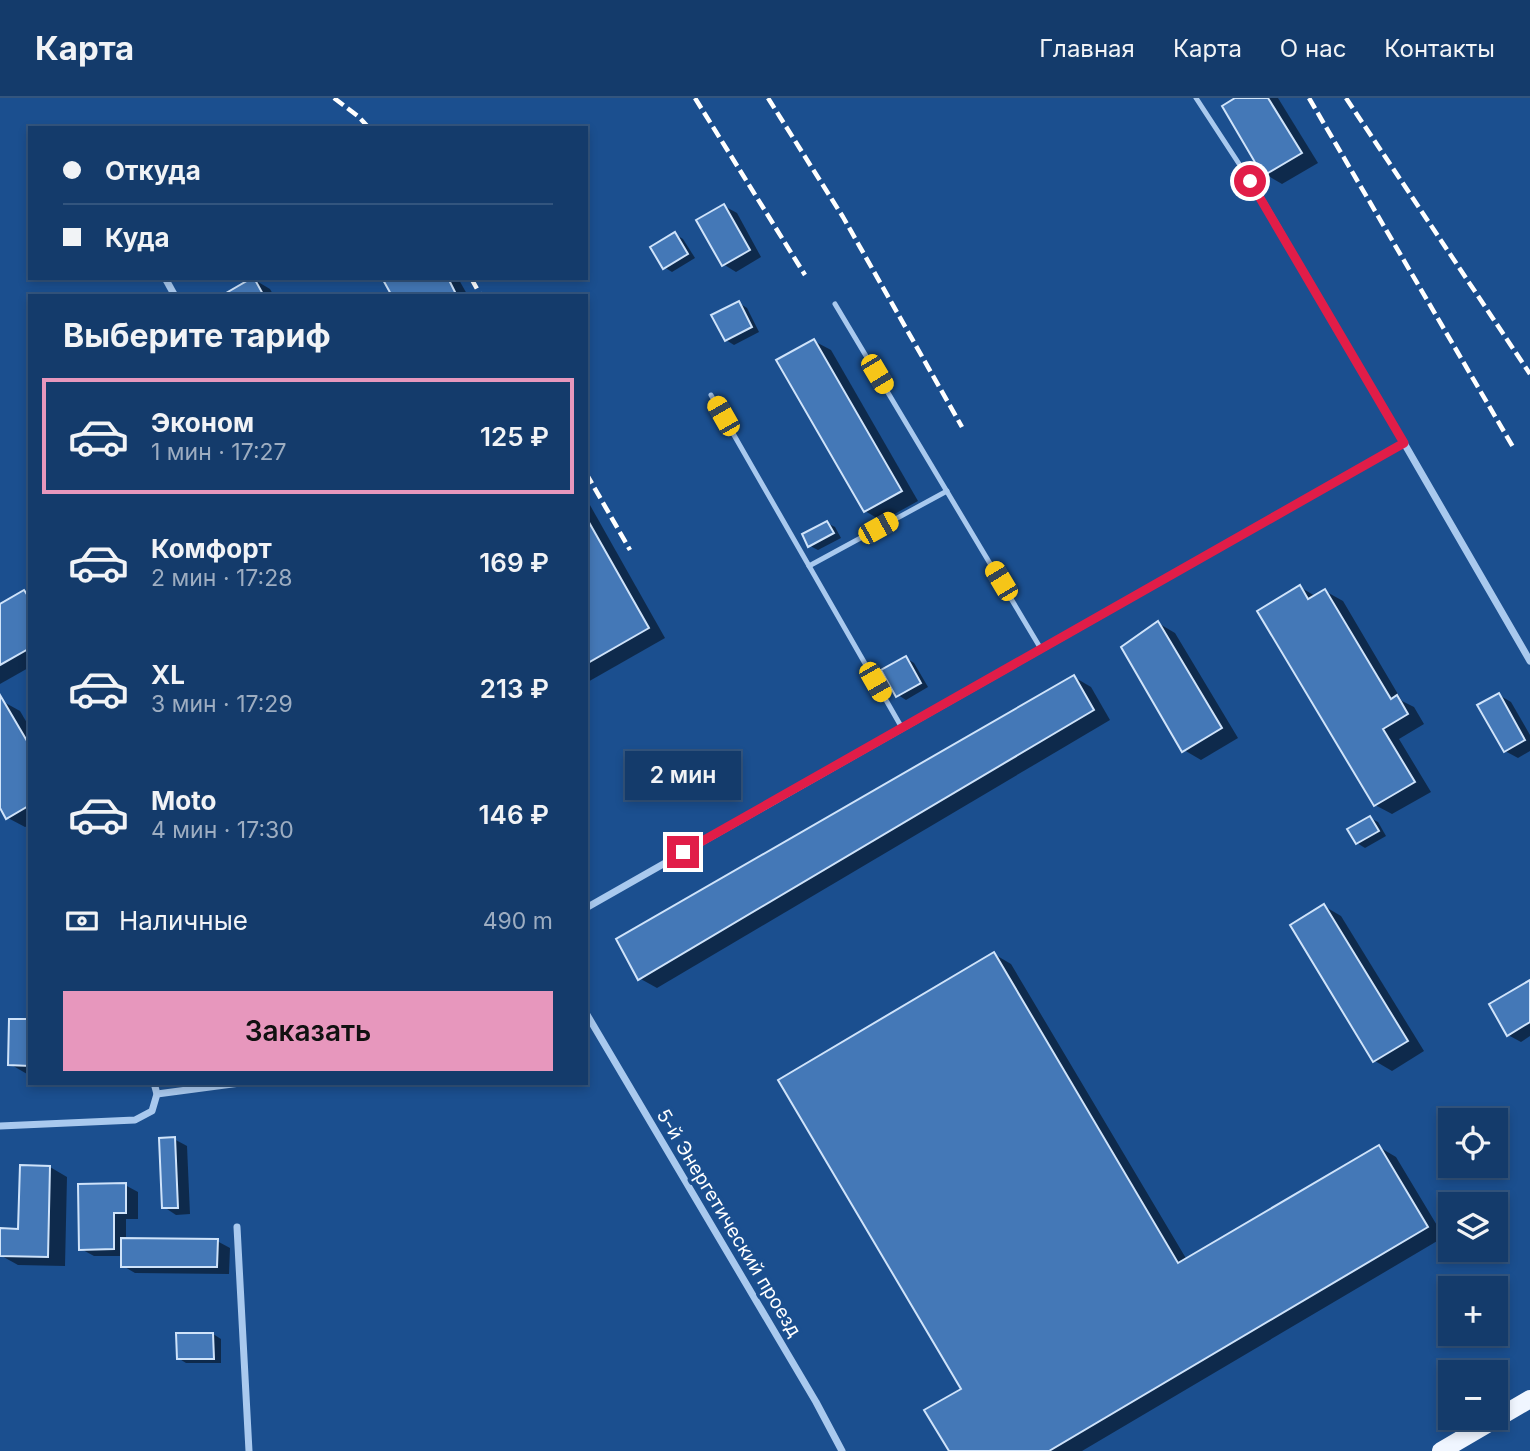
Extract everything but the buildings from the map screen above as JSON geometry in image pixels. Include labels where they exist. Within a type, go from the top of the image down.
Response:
[{"type":"main road","points":[[1441,1451],[1530,1399]]},
{"type":"street","points":[[588,907],[1404,443],[1530,661]]},
{"type":"street","name":"5-й Энергетический проезд","points":[[588,1016],[817,1402],[842,1451]]},
{"type":"street","points":[[0,1126],[135,1120],[152,1111],[157,1094],[155,1085]]},
{"type":"street","points":[[157,1094],[225,1085]]},
{"type":"street","points":[[237,1227],[249,1451]]},
{"type":"lane","points":[[1196,98],[1264,202],[1404,443]]},
{"type":"lane","points":[[835,303],[1041,649]]},
{"type":"lane","points":[[711,395],[902,728]]},
{"type":"lane","points":[[809,566],[947,491]]},
{"type":"railway","points":[[334,98],[367,126]]},
{"type":"railway","points":[[695,98],[805,275]]},
{"type":"railway","points":[[768,98],[843,217],[962,427]]},
{"type":"railway","points":[[1309,98],[1513,447]]},
{"type":"railway","points":[[1346,98],[1530,374]]},
{"type":"railway","points":[[472,280],[480,294]]},
{"type":"railway","points":[[588,476],[630,550]]},
{"type":"route","points":[[683,852],[1404,443],[1250,181]]}]
